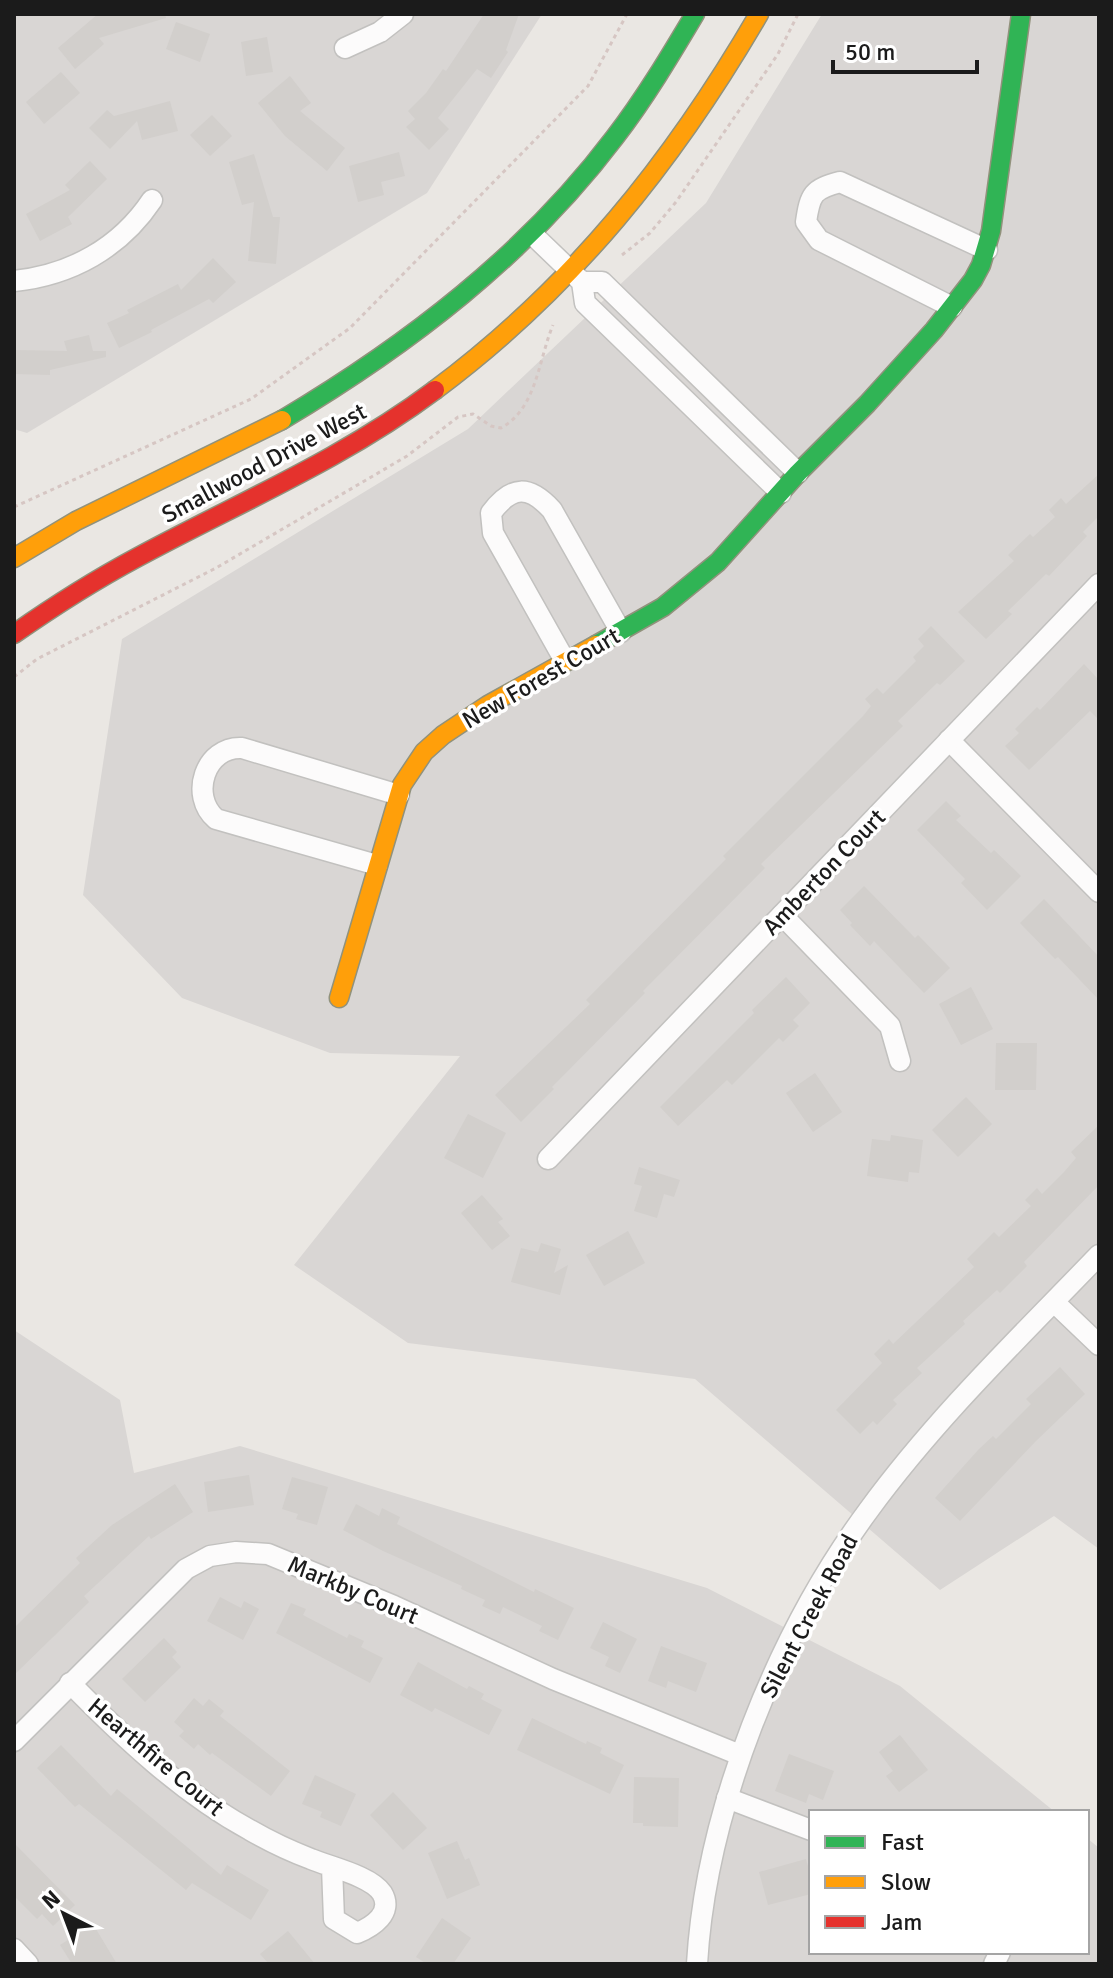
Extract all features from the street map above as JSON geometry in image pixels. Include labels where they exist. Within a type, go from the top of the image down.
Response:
[{"type":"street","points":[[345,48],[380,32],[403,14]]},
{"type":"street","name":"Smallwood Drive West","points":[[14,558],[73,522],[230,448],[342,385],[391,354],[432,322],[532,234],[597,160],[641,102],[695,14]]},
{"type":"street","name":"Smallwood Drive West","points":[[14,634],[102,577],[357,445],[451,380],[577,277],[649,185],[719,84],[759,14]]},
{"type":"street","name":"New Forest Court","points":[[339,998],[399,795],[411,770],[443,735],[488,705],[621,632],[663,607],[700,579],[734,547],[798,473],[917,350],[973,280],[987,250],[1021,14]]},
{"type":"street","points":[[952,307],[819,240],[806,222],[808,204],[813,194],[821,187],[840,182],[987,250]]},
{"type":"street","points":[[14,281],[37,279],[85,261],[127,232],[152,200]]},
{"type":"street","points":[[532,234],[577,277],[585,303],[781,493]]},
{"type":"street","points":[[577,277],[602,282],[798,473]]},
{"type":"street","points":[[565,661],[493,533],[491,513],[509,495],[521,491],[538,495],[552,510],[621,632]]},
{"type":"street","name":"Amberton Court","points":[[548,1159],[1099,584]]},
{"type":"street","points":[[949,740],[1099,892]]},
{"type":"street","points":[[377,865],[216,819],[207,812],[202,801],[208,768],[214,757],[223,751],[242,748],[399,795]]},
{"type":"street","points":[[782,915],[890,1026],[900,1061]]},
{"type":"street","name":"Silent Creek Road","points":[[697,1964],[708,1884],[740,1755],[786,1650],[829,1569],[866,1512],[950,1410],[1099,1255]]},
{"type":"street","points":[[1054,1302],[1099,1345]]},
{"type":"street","name":"Markby Court","points":[[14,1741],[186,1569],[210,1556],[236,1552],[268,1554],[394,1606],[553,1679],[740,1755]]},
{"type":"street","name":"Hearthfire Court","points":[[70,1683],[102,1716],[218,1811],[250,1831],[332,1867]]},
{"type":"street","points":[[727,1798],[809,1829]]},
{"type":"street","points":[[14,1949],[28,1964]]},
{"type":"path","points":[[14,507],[251,399],[350,328],[588,86],[627,14]]},
{"type":"path","points":[[616,260],[650,233],[676,202],[778,54],[798,14]]},
{"type":"path","points":[[14,677],[37,659],[216,568],[407,456],[458,417],[473,414],[491,426],[501,428],[515,420],[533,390],[554,322]]},
{"type":"shaded area","points":[[14,14],[542,14],[427,193],[27,433],[14,429]]},
{"type":"shaded area","points":[[822,14],[1099,14],[1099,1549],[1054,1516],[940,1590],[695,1379],[408,1343],[294,1265],[460,1056],[330,1053],[182,998],[83,895],[122,639],[468,429],[706,203]]},
{"type":"shaded area","points":[[14,1330],[120,1400],[134,1473],[240,1446],[707,1588],[900,1686],[1053,1810],[809,1810],[809,1954],[1089,1954],[1089,1840],[1099,1848],[1099,1964],[14,1964]]},
{"type":"building","points":[[98,14],[165,14],[166,18],[99,38],[104,44],[75,69],[58,48]]},
{"type":"building","points":[[484,14],[519,14],[506,50],[508,52],[491,78],[477,69],[438,118],[449,129],[429,150],[406,127],[415,119],[408,111],[443,69],[446,71]]},
{"type":"building","points":[[176,22],[210,34],[200,62],[166,49]]},
{"type":"building","points":[[267,37],[273,72],[246,76],[241,42]]},
{"type":"building","points":[[61,72],[80,93],[44,124],[26,102]]},
{"type":"building","points":[[290,76],[311,103],[300,111],[345,148],[327,171],[285,136],[258,103]]},
{"type":"building","points":[[170,101],[178,131],[142,140],[137,121],[110,149],[89,128],[107,110],[114,116]]},
{"type":"building","points":[[212,115],[232,136],[210,156],[190,135]]},
{"type":"building","points":[[399,152],[405,176],[381,182],[384,195],[358,202],[349,166]]},
{"type":"building","points":[[254,154],[273,217],[280,217],[276,264],[248,261],[254,202],[242,205],[229,162]]},
{"type":"building","points":[[90,161],[107,179],[68,217],[72,224],[40,241],[26,214],[70,190],[65,185]]},
{"type":"building","points":[[213,258],[236,282],[213,303],[209,299],[119,348],[107,323],[178,284],[181,290]]},
{"type":"building","points":[[89,335],[93,351],[106,351],[106,357],[50,370],[50,375],[14,374],[14,350],[67,351],[64,341]]},
{"type":"building","points":[[1099,474],[1099,516],[1083,532],[1087,536],[1049,576],[1046,574],[1008,611],[1012,614],[986,639],[958,612],[1014,561],[1008,555],[1030,534],[1033,537],[1055,517],[1049,510],[1061,498],[1066,504]]},
{"type":"building","points":[[931,626],[965,661],[898,721],[903,726],[761,864],[765,868],[643,991],[645,993],[521,1122],[495,1095],[590,1004],[586,1000],[726,859],[723,856],[863,716],[871,706],[865,699],[877,688],[883,694],[916,661],[913,657],[924,646],[918,639]]},
{"type":"building","points":[[1084,664],[1099,680],[1099,720],[1090,711],[1029,770],[1005,746],[1019,733],[1015,729],[1037,707],[1040,710]]},
{"type":"building","points":[[946,801],[961,816],[956,820],[1021,876],[987,910],[961,883],[965,879],[917,830]]},
{"type":"building","points":[[864,886],[915,938],[918,935],[950,968],[924,993],[874,941],[870,946],[840,910]]},
{"type":"building","points":[[1044,899],[1099,957],[1099,1000],[1020,923]]},
{"type":"building","points":[[786,977],[810,1003],[793,1020],[799,1026],[783,1042],[779,1038],[732,1085],[727,1080],[678,1126],[660,1107]]},
{"type":"building","points":[[971,987],[993,1029],[961,1045],[939,1004]]},
{"type":"building","points":[[996,1043],[1037,1043],[1036,1090],[995,1090]]},
{"type":"building","points":[[815,1073],[842,1112],[813,1132],[786,1093]]},
{"type":"building","points":[[966,1097],[992,1124],[958,1157],[932,1130]]},
{"type":"building","points":[[468,1114],[506,1133],[483,1178],[444,1158]]},
{"type":"building","points":[[1099,1125],[1099,1185],[1024,1262],[1027,1266],[1000,1293],[997,1290],[963,1321],[965,1324],[917,1368],[922,1373],[893,1400],[897,1404],[877,1425],[873,1421],[860,1434],[836,1410],[882,1363],[874,1354],[889,1339],[893,1344],[974,1267],[967,1259],[994,1232],[999,1237],[1031,1206],[1025,1200],[1037,1188],[1042,1194],[1064,1172],[1076,1158],[1071,1152]]},
{"type":"building","points":[[891,1135],[923,1140],[919,1173],[909,1172],[908,1182],[867,1176],[872,1139],[890,1141]]},
{"type":"building","points":[[639,1167],[680,1180],[674,1197],[664,1194],[657,1218],[634,1211],[642,1186],[634,1184]]},
{"type":"building","points":[[482,1195],[503,1219],[498,1222],[510,1236],[492,1250],[461,1213]]},
{"type":"building","points":[[628,1231],[645,1263],[604,1286],[586,1255]]},
{"type":"building","points":[[541,1243],[561,1249],[554,1273],[568,1265],[560,1295],[511,1282],[521,1248],[538,1252]]},
{"type":"building","points":[[1060,1367],[1085,1394],[960,1521],[935,1498],[979,1449],[993,1436],[996,1439],[1031,1404],[1026,1399]]},
{"type":"building","points":[[249,1475],[254,1505],[208,1512],[204,1482]]},
{"type":"building","points":[[292,1477],[328,1487],[317,1525],[296,1519],[298,1514],[282,1509]]},
{"type":"building","points":[[175,1484],[193,1512],[151,1539],[149,1536],[84,1596],[89,1602],[14,1675],[14,1628],[80,1563],[76,1558],[112,1525]]},
{"type":"building","points":[[356,1504],[379,1516],[382,1508],[400,1517],[397,1524],[534,1592],[535,1589],[574,1608],[558,1640],[539,1631],[542,1626],[503,1607],[500,1614],[482,1606],[485,1600],[461,1589],[462,1586],[343,1530]]},
{"type":"building","points":[[220,1597],[241,1608],[244,1601],[259,1609],[243,1640],[207,1621]]},
{"type":"building","points":[[291,1603],[306,1609],[303,1615],[347,1638],[349,1634],[364,1641],[361,1647],[383,1658],[370,1683],[276,1633]]},
{"type":"building","points":[[603,1622],[637,1639],[620,1673],[605,1666],[609,1657],[590,1648]]},
{"type":"building","points":[[164,1638],[177,1652],[172,1657],[181,1667],[145,1702],[122,1679]]},
{"type":"building","points":[[661,1646],[707,1663],[696,1692],[668,1681],[666,1688],[648,1681]]},
{"type":"building","points":[[418,1662],[467,1689],[469,1686],[484,1694],[481,1699],[502,1710],[489,1735],[435,1708],[432,1712],[400,1695]]},
{"type":"building","points":[[194,1698],[203,1706],[209,1699],[224,1711],[220,1716],[290,1771],[271,1796],[212,1753],[210,1755],[198,1744],[194,1749],[179,1736],[184,1731],[174,1722]]},
{"type":"building","points":[[532,1718],[586,1744],[587,1741],[602,1748],[600,1753],[624,1765],[610,1794],[517,1750]]},
{"type":"building","points":[[900,1735],[928,1770],[899,1792],[886,1776],[893,1771],[879,1752]]},
{"type":"building","points":[[61,1745],[111,1796],[117,1789],[221,1875],[227,1865],[269,1890],[251,1920],[192,1883],[186,1890],[79,1804],[75,1807],[37,1768]]},
{"type":"building","points":[[789,1754],[834,1771],[823,1800],[809,1794],[806,1803],[775,1791]]},
{"type":"building","points":[[315,1775],[356,1794],[341,1826],[320,1817],[322,1812],[302,1804]]},
{"type":"building","points":[[634,1777],[679,1778],[678,1827],[633,1823]]},
{"type":"building","points":[[393,1792],[427,1828],[403,1850],[370,1815]]},
{"type":"building","points":[[457,1841],[465,1860],[469,1858],[480,1885],[447,1899],[428,1853]]},
{"type":"building","points":[[14,1843],[75,1905],[53,1926],[42,1914],[37,1919],[14,1896]]},
{"type":"building","points":[[806,1859],[809,1895],[768,1905],[759,1872]]},
{"type":"building","points":[[442,1918],[471,1938],[453,1964],[427,1964],[416,1957]]},
{"type":"building","points":[[93,1924],[117,1964],[72,1964],[60,1945]]},
{"type":"building","points":[[288,1931],[315,1964],[269,1964],[260,1954]]},
{"type":"traffic: fast","points":[[282,420],[375,361],[504,259],[580,180],[626,122],[695,14]]},
{"type":"traffic: fast","points":[[596,645],[663,607],[718,562],[934,330],[973,280],[991,231],[1021,14]]},
{"type":"traffic: slow","points":[[435,390],[532,309],[616,219],[692,121],[759,14]]},
{"type":"traffic: slow","points":[[14,558],[76,521],[282,420]]},
{"type":"traffic: slow","points":[[339,998],[402,785],[424,752],[443,735],[488,705],[596,645]]},
{"type":"traffic: jam","points":[[14,634],[122,566],[364,438],[435,390]]}]
